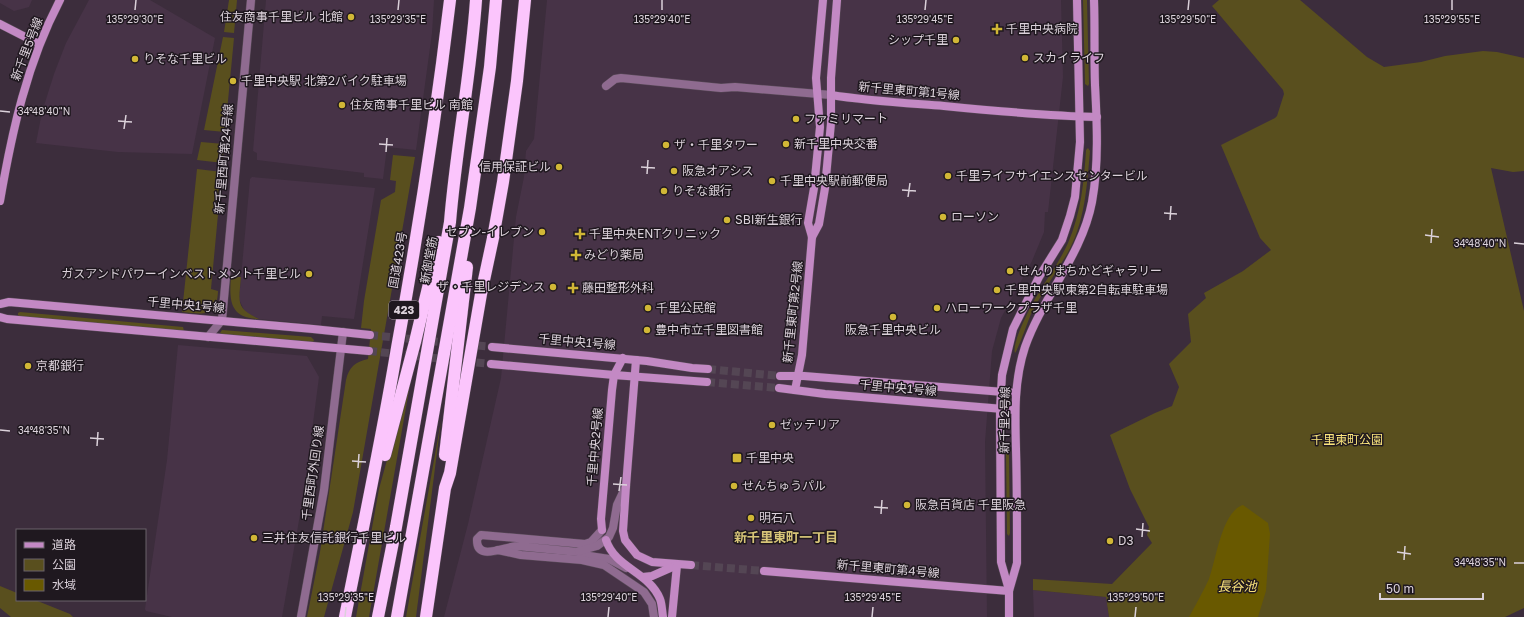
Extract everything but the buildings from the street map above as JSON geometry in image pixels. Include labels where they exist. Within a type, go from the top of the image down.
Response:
[{"type":"highway","name":"国道423号","points":[[345,617],[367,511],[422,204],[440,86],[450,0]]},
{"type":"highway","name":"新御堂筋","points":[[378,617],[398,520],[450,222],[453,189],[470,69],[476,0]]},
{"type":"highway","points":[[398,617],[470,208],[490,67],[496,0]]},
{"type":"highway","points":[[426,617],[445,488],[450,473],[481,294],[503,182],[517,81],[525,0]]},
{"type":"highway","points":[[367,511],[393,424],[453,189]]},
{"type":"highway","points":[[445,488],[443,471],[468,267],[470,208]]},
{"type":"street","name":"新千里5号線","points":[[0,201],[20,104],[39,44],[60,0]]},
{"type":"street","name":"新千里西町第24号線","points":[[222,320],[251,0]]},
{"type":"street","name":"新千里東町第2号線","points":[[794,390],[802,355],[812,237],[808,223],[814,188],[820,127],[816,78],[823,0]]},
{"type":"street","points":[[606,86],[615,79],[621,78],[721,88],[735,87],[831,95],[837,0]]},
{"type":"street","name":"新千里2号線","points":[[1009,617],[1009,591],[1001,562],[1000,392],[1005,360],[1013,329],[1039,277],[1058,249],[1072,212],[1075,197],[1080,149],[1077,0]]},
{"type":"street","name":"新千里2号線","points":[[1009,591],[1017,563],[1015,410],[1016,393],[1023,355],[1031,332],[1042,309],[1077,247],[1088,218],[1092,201],[1097,151],[1094,0]]},
{"type":"street","points":[[0,24],[39,44]]},
{"type":"street","name":"新千里東町第2号線","points":[[812,237],[819,224],[825,188],[831,123],[831,95]]},
{"type":"street","name":"新千里東町第1号線","points":[[831,95],[854,99],[1097,117]]},
{"type":"street","name":"千里中央1号線","points":[[0,304],[9,302],[222,320],[370,335]]},
{"type":"street","points":[[0,317],[7,320],[369,351]]},
{"type":"street","points":[[208,337],[222,320]]},
{"type":"street","name":"千里西町外回り線","points":[[301,617],[324,490],[342,332]]},
{"type":"street","name":"千里中央1号線","points":[[492,347],[623,358],[708,370]]},
{"type":"street","name":"千里中央2号線","points":[[623,358],[614,375],[601,519],[602,530],[614,556],[642,577],[656,592],[661,600],[663,617]]},
{"type":"street","points":[[636,360],[623,531],[625,540],[637,555],[652,562],[691,565]]},
{"type":"street","points":[[491,364],[707,382]]},
{"type":"street","name":"千里中央1号線","points":[[780,376],[798,376],[1016,393]]},
{"type":"street","name":"千里中央1号線","points":[[779,388],[825,394],[1015,410]]},
{"type":"street","points":[[602,530],[591,542],[585,544],[481,535],[477,539],[477,546],[480,550],[486,552],[498,550],[508,546],[517,546],[578,552],[597,546],[606,540],[613,528],[617,506],[626,486]]},
{"type":"street","points":[[498,550],[521,555],[582,560],[604,565],[644,592],[652,604],[654,617]]},
{"type":"street","points":[[578,552],[583,555],[608,559],[631,570]]},
{"type":"street","points":[[642,577],[658,574],[677,565]]},
{"type":"street","points":[[672,617],[677,565]]},
{"type":"street","name":"新千里東町第4号線","points":[[764,571],[1009,591]]},
{"type":"shaded area","points":[[0,0],[32,0],[29,7],[14,11],[0,3]]},
{"type":"shaded area","points":[[89,0],[150,0],[215,38],[192,154],[118,152],[36,143],[42,112],[54,74],[66,43]]},
{"type":"shaded area","points":[[266,0],[434,0],[432,33],[416,150],[387,147],[383,179],[364,177],[364,173],[257,160],[257,153],[253,151]]},
{"type":"shaded area","points":[[547,0],[1061,0],[1063,77],[1048,212],[1045,212],[1044,232],[1032,261],[1001,318],[992,351],[985,442],[987,617],[444,617],[468,524],[501,378],[516,217],[524,177],[526,151],[534,139]]},
{"type":"shaded area","name":"ガスアンドパワーインベストメント千里ビル","points":[[252,177],[375,188],[354,319],[322,316],[321,325],[259,319],[245,312],[239,299],[250,179]]},
{"type":"shaded area","points":[[178,345],[307,356],[319,377],[304,492],[282,617],[172,617],[146,611],[145,609],[167,460]]},
{"type":"shaded area","points":[[1033,590],[1106,597],[1109,617],[1034,617]]},
{"type":"green space","points":[[229,0],[237,0],[234,33],[224,32]]},
{"type":"green space","points":[[1083,0],[1087,0],[1088,86],[1085,84]]},
{"type":"green space","name":"千里東町公園","points":[[1219,0],[1300,0],[1367,57],[1384,67],[1483,51],[1497,52],[1524,58],[1524,171],[1513,172],[1491,168],[1524,311],[1524,608],[1505,617],[1109,617],[1106,597],[1033,590],[1033,579],[1112,584],[1152,543],[1147,535],[1149,527],[1130,489],[1110,435],[1172,406],[1179,387],[1169,364],[1191,342],[1188,314],[1206,298],[1204,293],[1243,271],[1271,250],[1260,238],[1221,145],[1275,118],[1284,94],[1283,90],[1212,6]]},
{"type":"green space","points":[[223,37],[234,38],[225,132],[204,130]]},
{"type":"green space","points":[[201,142],[224,144],[223,163],[197,160]]},
{"type":"green space","points":[[1088,148],[1090,151],[1086,190],[1078,230],[1067,254],[1031,314],[1015,353],[1016,341],[1027,314],[1061,256],[1072,232],[1079,209],[1086,150]]},
{"type":"green space","points":[[393,155],[415,157],[353,512],[324,617],[307,617],[320,552],[346,380],[353,366],[368,359],[371,329],[361,328],[364,301],[381,200],[395,192],[396,181],[390,180]]},
{"type":"green space","points":[[197,169],[222,172],[211,289],[218,291],[217,300],[212,310],[202,313],[182,312]]},
{"type":"green space","points":[[231,277],[241,277],[240,303],[246,311],[259,319],[249,318],[242,315],[233,307],[230,294]]},
{"type":"green space","points":[[18,313],[183,327],[184,331],[19,317]]},
{"type":"green space","points":[[222,330],[311,337],[314,340],[313,342],[222,334],[220,333]]},
{"type":"green space","points":[[414,362],[369,617],[356,617],[379,489]]},
{"type":"green space","points":[[441,421],[416,617],[406,617]]},
{"type":"green space","points":[[1007,453],[1009,455],[1009,536],[1007,534]]},
{"type":"green space","points":[[0,586],[16,593],[16,601],[38,601],[70,614],[73,617],[11,617],[0,608]]},
{"type":"water","name":"長谷池","points":[[1243,505],[1268,523],[1270,534],[1266,591],[1258,617],[1189,617],[1209,579],[1225,526],[1230,516],[1236,509]]},
{"type":"tunnel","points":[[370,335],[492,347]]},
{"type":"tunnel","points":[[369,351],[491,364]]},
{"type":"tunnel","points":[[708,369],[780,376]]},
{"type":"tunnel","points":[[707,382],[779,388]]},
{"type":"tunnel","points":[[691,565],[764,571]]},
{"type":"place","name":"住友商事千里ビル 北館","points":[[351,17]]},
{"type":"place","name":"千里中央病院","points":[[997,29]]},
{"type":"place","name":"シップ千里","points":[[956,40]]},
{"type":"place","name":"スカイライフ","points":[[1025,58]]},
{"type":"place","name":"りそな千里ビル","points":[[135,59]]},
{"type":"place","name":"千里中央駅 北第2バイク駐車場","points":[[233,81]]},
{"type":"place","name":"住友商事千里ビル 南館","points":[[342,105]]},
{"type":"place","name":"ファミリマート","points":[[796,119]]},
{"type":"place","name":"新千里中央交番","points":[[786,144]]},
{"type":"place","name":"ザ・千里タワー","points":[[666,145]]},
{"type":"place","name":"信用保証ビル","points":[[559,167]]},
{"type":"place","name":"阪急オアシス","points":[[674,171]]},
{"type":"place","name":"千里ライフサイエンスセンタービル","points":[[948,176]]},
{"type":"place","name":"千里中央駅前郵便局","points":[[772,181]]},
{"type":"place","name":"りそな銀行","points":[[664,191]]},
{"type":"place","name":"ローソン","points":[[943,217]]},
{"type":"place","name":"SBI新生銀行","points":[[727,220]]},
{"type":"place","name":"セブン-イレブン","points":[[542,232]]},
{"type":"place","name":"千里中央ENTクリニック","points":[[580,234]]},
{"type":"place","name":"みどり薬局","points":[[576,255]]},
{"type":"place","name":"せんりまちかどギャラリー","points":[[1010,271]]},
{"type":"place","name":"ガスアンドパワーインベストメント千里ビル","points":[[309,274]]},
{"type":"place","name":"ザ・千里レジデンス","points":[[553,287]]},
{"type":"place","name":"藤田整形外科","points":[[573,288]]},
{"type":"place","name":"千里中央駅東第2自転車駐車場","points":[[997,290]]},
{"type":"place","name":"千里公民館","points":[[648,308]]},
{"type":"place","name":"ハローワークプラザ千里","points":[[937,308]]},
{"type":"place","name":"阪急千里中央ビル","points":[[893,317]]},
{"type":"place","name":"豊中市立千里図書館","points":[[647,330]]},
{"type":"place","name":"京都銀行","points":[[28,366]]},
{"type":"place","name":"ゼッテリア","points":[[772,425]]},
{"type":"place","name":"千里中央","points":[[737,458]]},
{"type":"place","name":"せんちゅうパル","points":[[734,486]]},
{"type":"place","name":"阪急百貨店 千里阪急","points":[[907,505]]},
{"type":"place","name":"明石八","points":[[751,518]]},
{"type":"place","name":"三井住友信託銀行千里ビル","points":[[254,538]]},
{"type":"place","name":"D3","points":[[1110,541]]},
{"type":"district","name":"新千里東町一丁目","points":[[786,537]]}]
